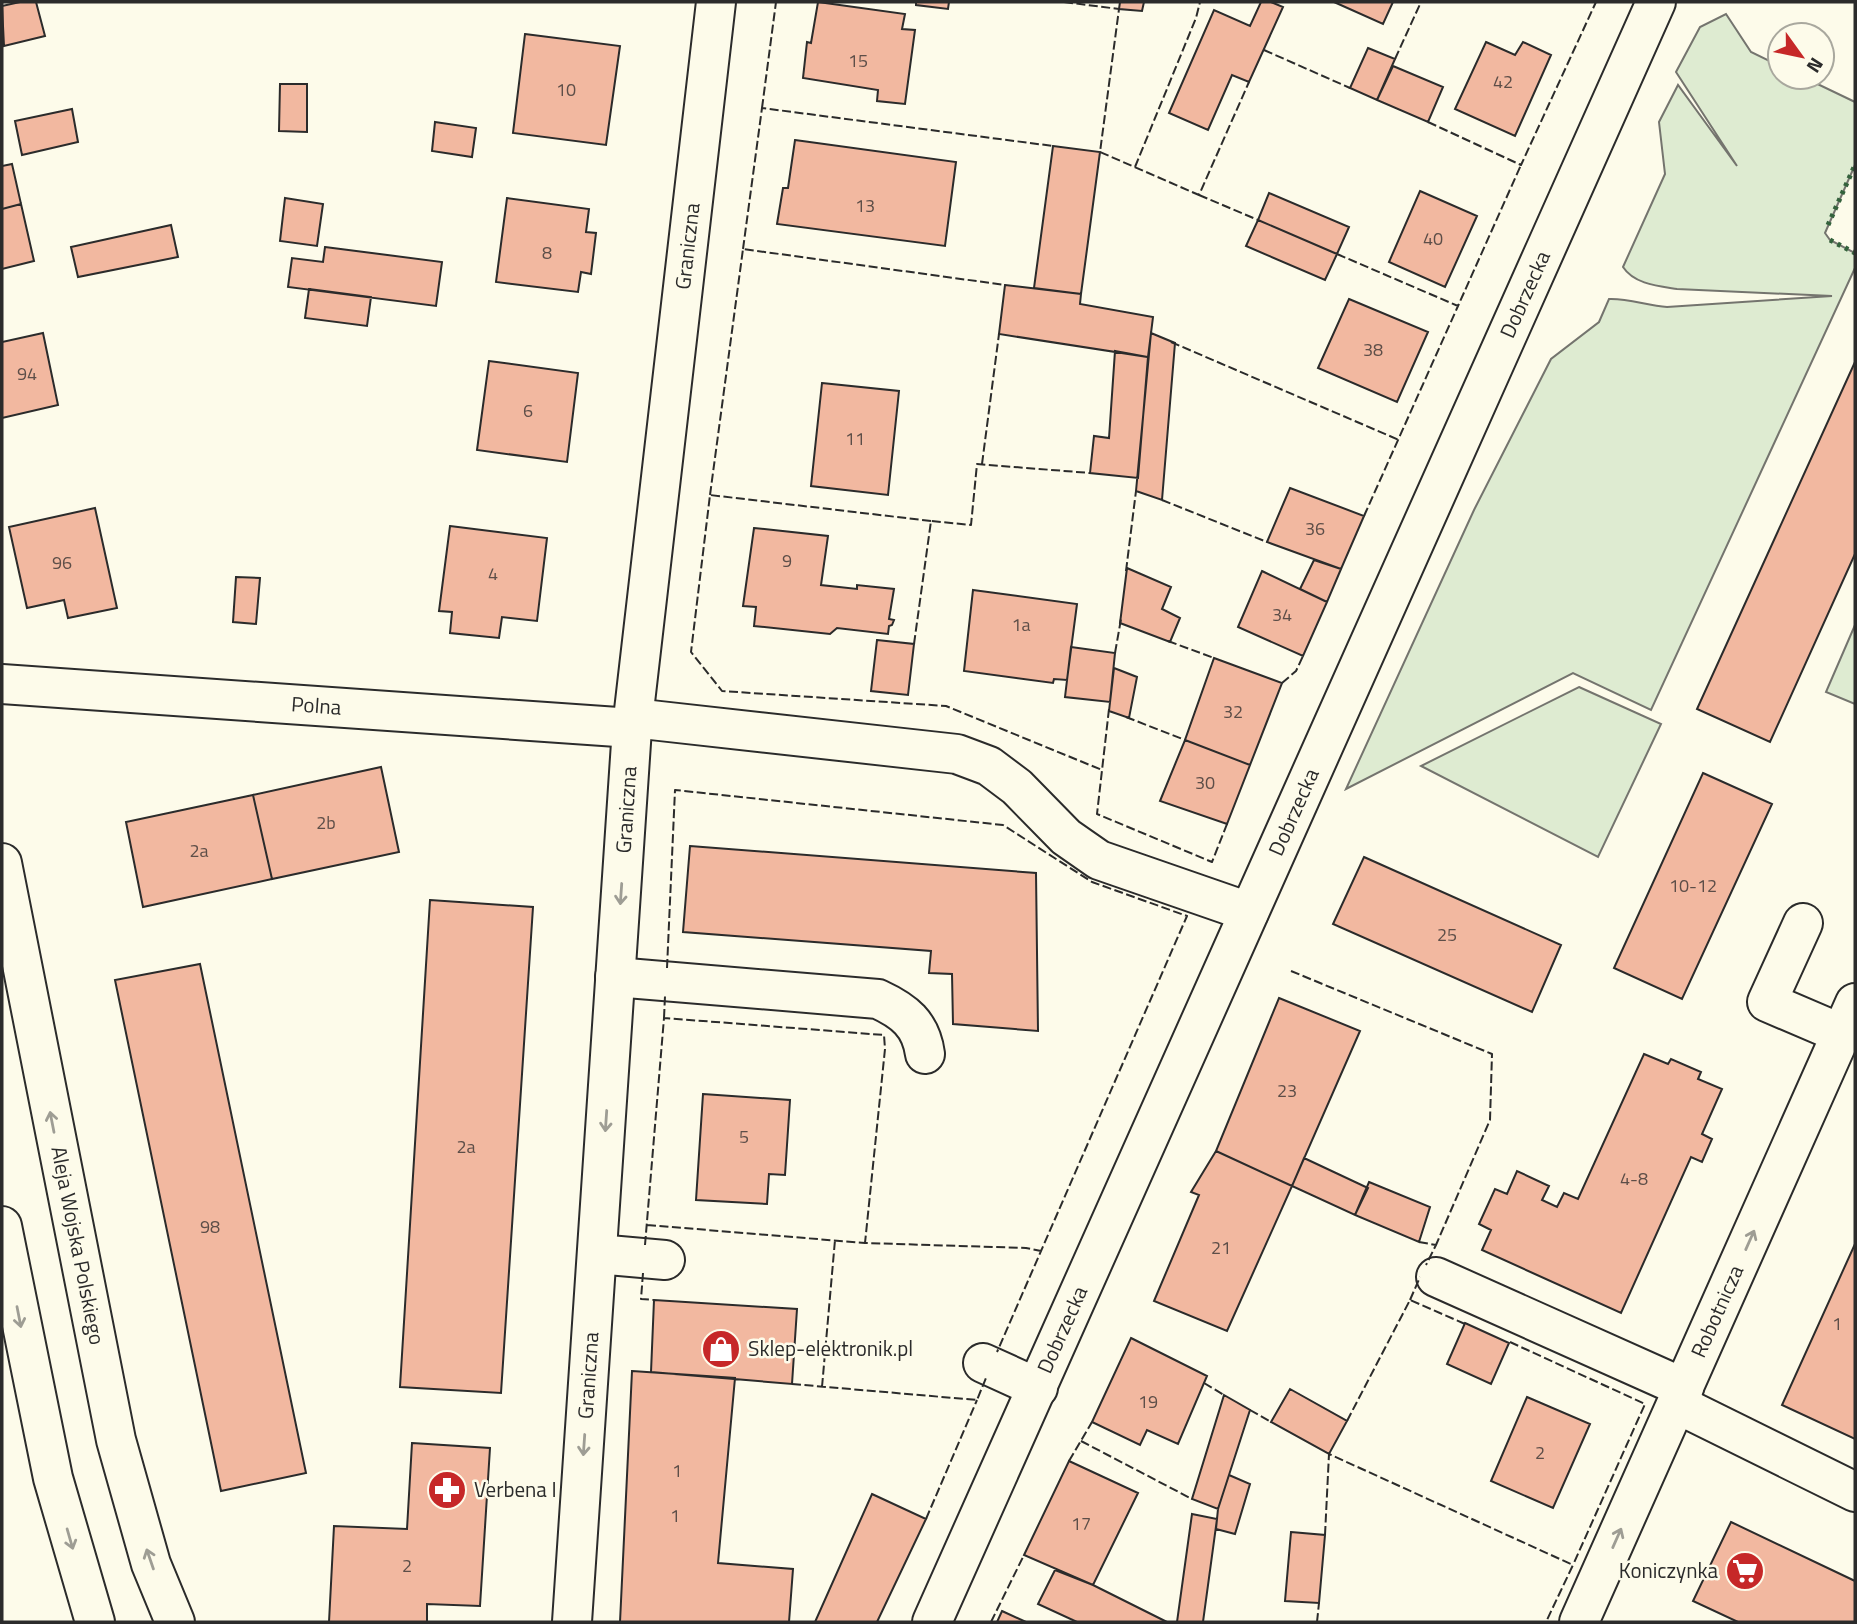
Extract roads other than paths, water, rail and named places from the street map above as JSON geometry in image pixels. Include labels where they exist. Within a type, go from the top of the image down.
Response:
[{"type":"street","name":"Graniczna","points":[[572,1622],[632,723],[716,2]]},
{"type":"street","name":"Dobrzecka","points":[[932,1622],[1656,2]]},
{"type":"street","name":"Polna","points":[[2,684],[632,723],[957,754],[989,766],[1017,787],[1066,837],[1099,860],[1249,912]]},
{"type":"street","name":"Aleja Wojska Polskiego","points":[[2,863],[116,1440],[151,1564],[175,1622]]},
{"type":"street","points":[[1803,923],[1767,1002],[1848,1019]]},
{"type":"street","points":[[615,976],[878,999],[901,1009],[923,1037],[925,1054]]},
{"type":"street","name":"Robotnicza","points":[[1579,1622],[1848,1019]]},
{"type":"street","points":[[2,1226],[53,1478],[95,1622]]},
{"type":"street","points":[[597,1254],[665,1260]]},
{"type":"street","points":[[1436,1277],[1681,1396],[1855,1492]]},
{"type":"street","points":[[984,1363],[1038,1388]]},
{"type":"place","name":"Sklep-elektronik.pl","points":[[721,1349]]},
{"type":"place","name":"Verbena I","points":[[447,1490]]},
{"type":"place","name":"Koniczynka","points":[[1745,1571]]}]
